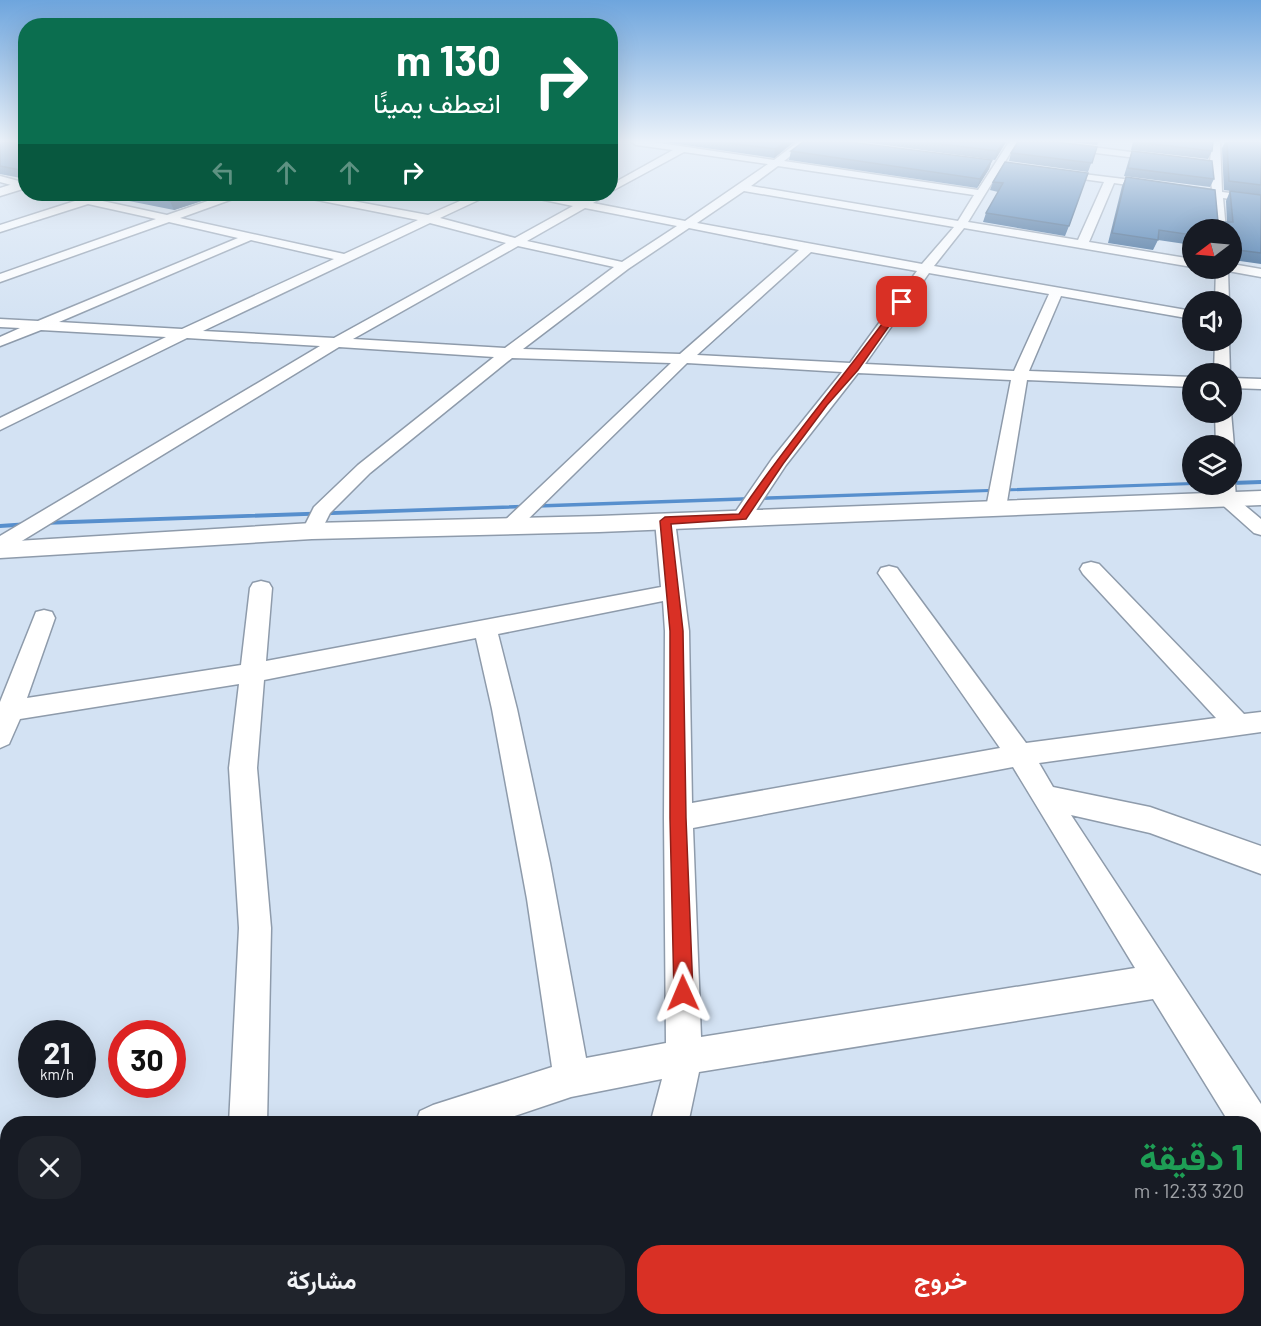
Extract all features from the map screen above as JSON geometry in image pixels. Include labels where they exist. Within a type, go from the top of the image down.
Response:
[{"type":"street","points":[[0,229],[75,204]]},
{"type":"street","points":[[104,204],[345,258]]},
{"type":"street","points":[[0,278],[209,204]]},
{"type":"street","points":[[352,204],[429,219],[516,242],[624,266]]},
{"type":"street","points":[[0,425],[186,333],[462,204]]},
{"type":"street","points":[[0,545],[338,342],[584,204],[808,248],[1182,313]]},
{"type":"street","points":[[312,531],[321,511],[363,469],[507,353],[624,266],[718,204]]},
{"type":"street","points":[[836,204],[1182,261]]},
{"type":"street","points":[[742,517],[778,462],[854,368],[925,269],[961,225],[973,204]]},
{"type":"street","points":[[1082,245],[1100,204]]},
{"type":"street","points":[[1219,204],[1219,219]]},
{"type":"street","points":[[0,342],[249,237]]},
{"type":"street","points":[[509,527],[683,360],[808,248]]},
{"type":"street","points":[[1242,270],[1261,273]]},
{"type":"street","points":[[996,508],[1020,375],[1056,292]]},
{"type":"street","points":[[0,323],[507,353],[1182,382]]},
{"type":"street","points":[[1242,383],[1261,384]]},
{"type":"street","points":[[0,550],[312,531],[509,527],[996,508],[1184,495]]},
{"type":"street","points":[[1230,495],[1261,529]]},
{"type":"street","points":[[1242,495],[1261,498]]},
{"type":"street","points":[[665,521],[677,641],[678,818],[684,1058],[672,1116]]},
{"type":"street","points":[[1091,569],[1250,723]]},
{"type":"street","points":[[889,573],[1020,755],[1044,797],[1247,1116]]},
{"type":"street","points":[[248,1116],[255,928],[243,768],[261,588]]},
{"type":"street","points":[[5,711],[251,673],[673,592]]},
{"type":"street","points":[[0,737],[5,711],[44,618]]},
{"type":"street","points":[[485,627],[501,684],[530,832],[562,1012],[571,1079]]},
{"type":"street","points":[[678,818],[1020,755],[1250,723]]},
{"type":"street","points":[[1044,797],[1150,820],[1261,860]]},
{"type":"street","points":[[458,1116],[571,1079],[684,1058],[1160,981]]},
{"type":"building","points":[[991,204],[1077,204],[1069,226],[986,213]]},
{"type":"building","points":[[1119,204],[1216,204],[1218,219],[1182,219],[1182,233],[1159,230],[1158,240],[1112,233]]},
{"type":"building","points":[[1231,204],[1261,204],[1261,253],[1242,251],[1242,219],[1233,219]]},
{"type":"waterway","points":[[1242,483],[1261,482]]},
{"type":"waterway","points":[[42,523],[1182,484]]},
{"type":"waterway","points":[[0,526],[29,524]]},
{"type":"route","points":[[683,993],[678,818],[677,631],[665,521],[742,517],[778,462],[854,368],[902,302]]}]
